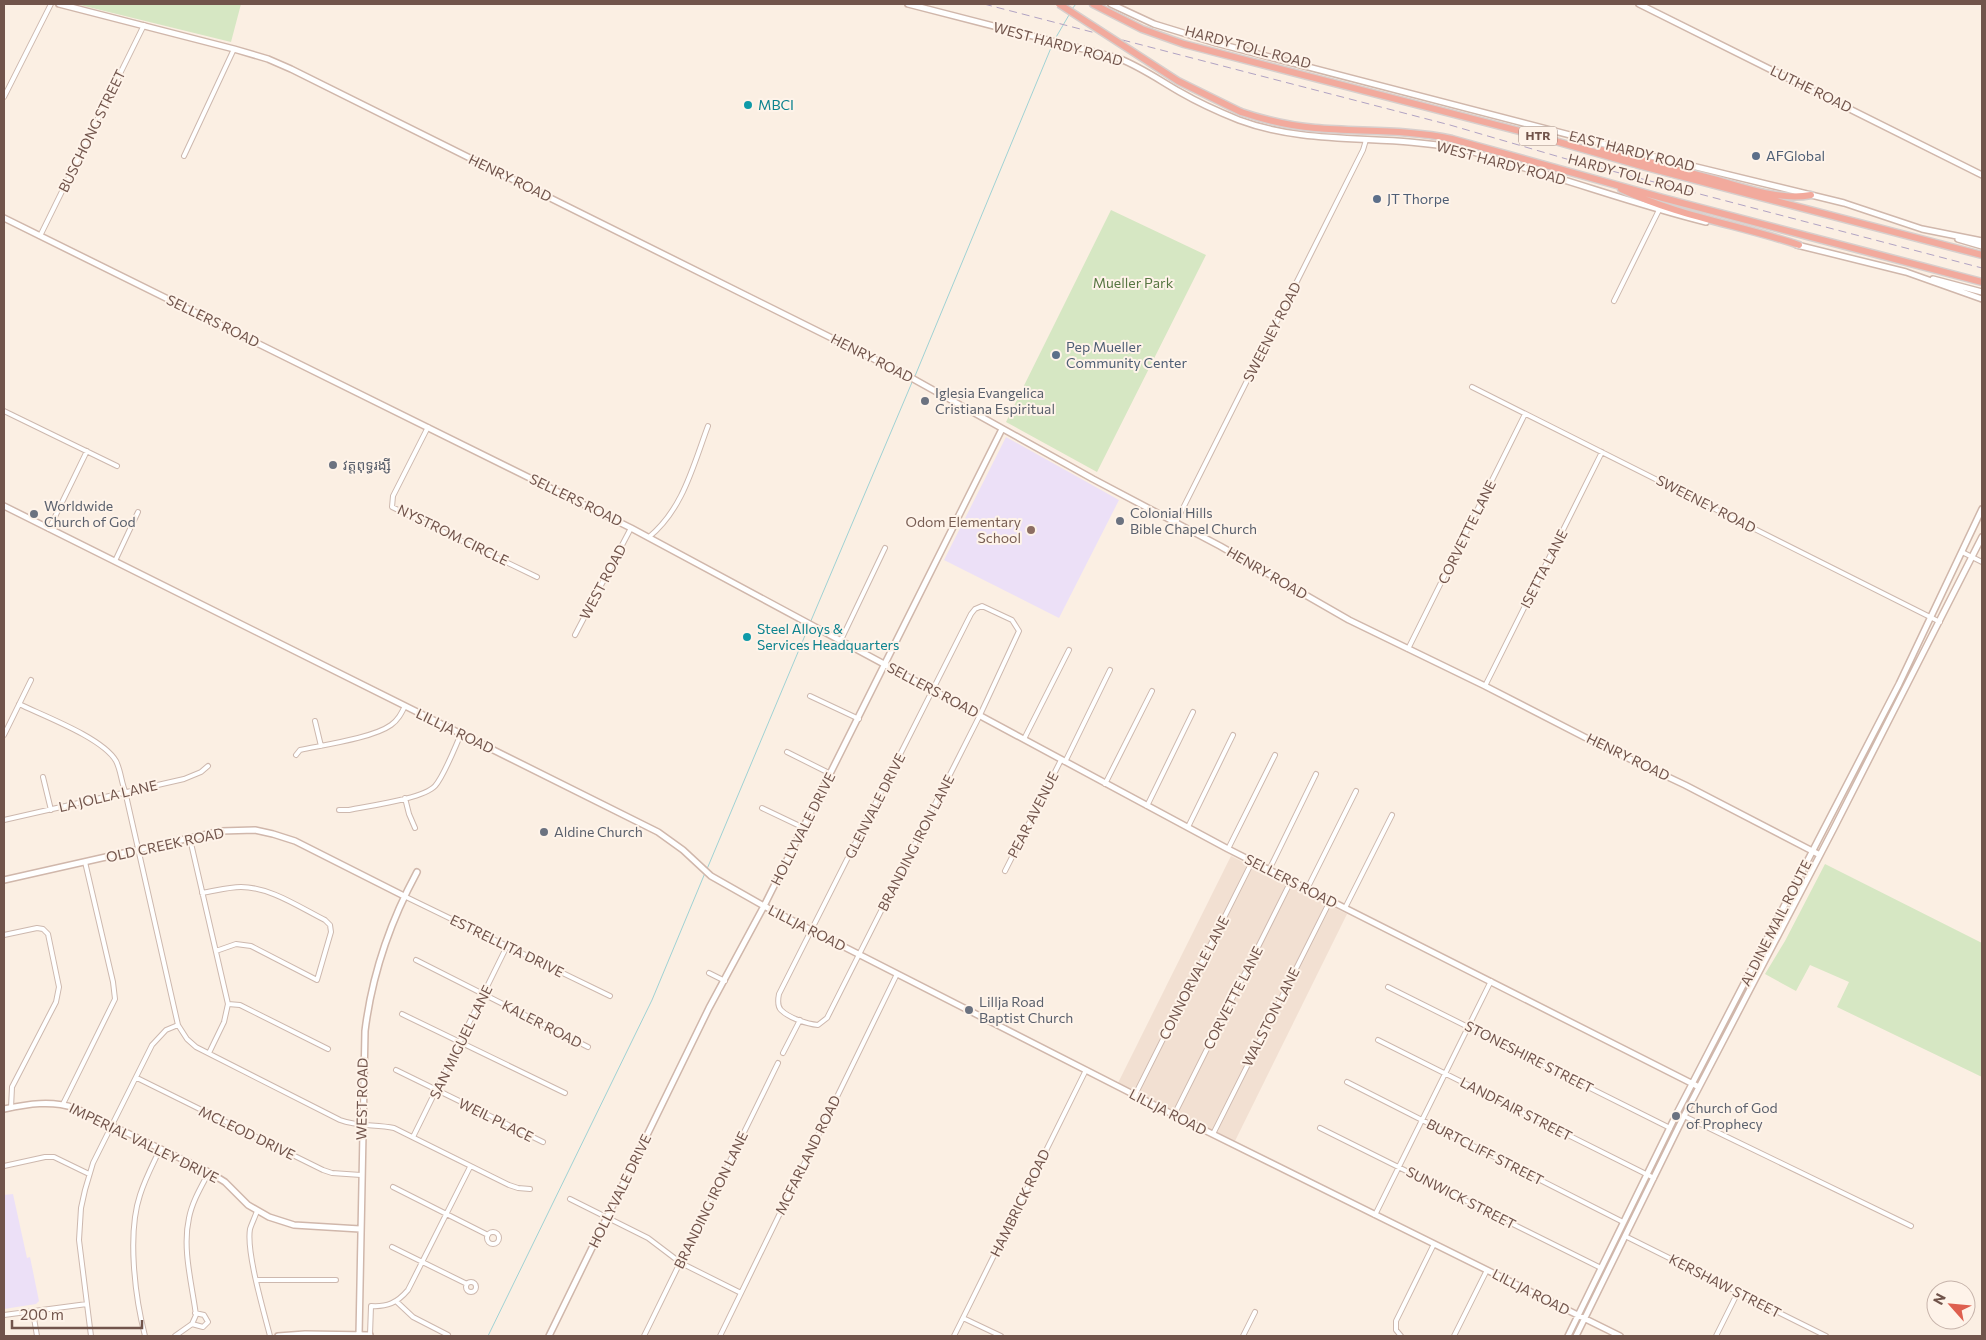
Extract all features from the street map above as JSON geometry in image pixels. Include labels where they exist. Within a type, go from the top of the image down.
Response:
[{"type":"highway","name":"HARDY TOLL ROAD","points":[[1059,4],[1178,81],[1241,112],[1274,122],[1314,128],[1433,135],[1982,282]]},
{"type":"highway","name":"HARDY TOLL ROAD","points":[[1096,5],[1142,29],[1184,44],[1531,134],[1642,166],[1982,255]]},
{"type":"highway","points":[[1531,134],[1746,188],[1780,195],[1811,196]]},
{"type":"highway","points":[[1604,181],[1638,197],[1799,245]]},
{"type":"street","points":[[4,97],[51,4]]},
{"type":"street","name":"HENRY ROAD","points":[[59,4],[234,49],[268,59],[291,69],[908,376],[1002,429],[1176,522],[1349,620],[1485,686],[1596,743],[1685,785],[1820,854]]},
{"type":"street","name":"WEST HARDY ROAD","points":[[908,4],[1118,58],[1134,64],[1179,92],[1239,120],[1288,133],[1366,140],[1404,141],[1458,148],[1659,210],[1906,272],[1982,299]]},
{"type":"street","name":"EAST HARDY ROAD","points":[[1111,4],[1154,24],[1216,43],[1646,155],[1844,203],[1922,229],[1982,241]]},
{"type":"street","name":"LUTHE ROAD","points":[[1639,4],[1982,175]]},
{"type":"street","name":"BUSCHONG STREET","points":[[40,236],[144,25]]},
{"type":"street","points":[[184,156],[234,49]]},
{"type":"street","name":"SWEENEY ROAD","points":[[1176,522],[1279,319],[1363,150],[1366,140]]},
{"type":"street","points":[[1614,301],[1659,210]]},
{"type":"street","name":"SELLERS ROAD","points":[[4,218],[631,528],[1252,862],[1700,1087]]},
{"type":"street","points":[[1922,229],[1982,246]]},
{"type":"street","points":[[1906,272],[1982,292]]},
{"type":"street","name":"SWEENEY ROAD","points":[[1472,387],[1940,622]]},
{"type":"street","points":[[4,410],[117,466]]},
{"type":"street","name":"CORVETTE LANE","points":[[1408,649],[1525,414]]},
{"type":"street","points":[[649,538],[660,528],[676,507],[689,482],[708,426]]},
{"type":"street","name":"NYSTROM CIRCLE","points":[[428,427],[393,496],[392,507],[537,577]]},
{"type":"street","name":"HOLLYVALE DRIVE","points":[[549,1336],[709,1008],[725,981],[804,828],[1002,429]]},
{"type":"street","points":[[49,529],[87,451]]},
{"type":"street","name":"ISETTA LANE","points":[[1485,686],[1602,452]]},
{"type":"street","name":"LILLJA ROAD","points":[[4,506],[664,835],[709,875],[812,931],[1174,1115],[1620,1336]]},
{"type":"street","name":"ALDINE MAIL ROUTE","points":[[1568,1336],[1670,1128],[1850,780],[1982,509]]},
{"type":"street","points":[[115,561],[138,512]]},
{"type":"street","name":"WEST ROAD","points":[[575,635],[631,528]]},
{"type":"street","name":"ALDINE MAIL ROUTE","points":[[1576,1336],[1684,1116],[1940,622],[1982,537]]},
{"type":"street","points":[[841,640],[885,548]]},
{"type":"street","points":[[1962,552],[1982,562]]},
{"type":"street","name":"GLENVALE DRIVE","points":[[800,1020],[780,1010],[778,1005],[779,994],[975,608],[986,607],[1000,614]]},
{"type":"street","name":"BRANDING IRON LANE","points":[[800,1020],[818,1025],[824,1022],[860,955],[980,716],[1019,631],[1017,625],[1012,620],[1000,614]]},
{"type":"street","points":[[1916,645],[1926,648]]},
{"type":"street","points":[[1024,739],[1069,650]]},
{"type":"street","name":"PEAR AVENUE","points":[[1005,871],[1110,670]]},
{"type":"street","points":[[4,735],[31,680]]},
{"type":"street","points":[[1105,784],[1152,691]]},
{"type":"street","points":[[810,696],[859,719]]},
{"type":"street","points":[[19,704],[97,742],[110,753],[116,762],[125,791],[178,1025],[187,1039],[196,1047],[340,1120],[394,1128],[413,1136],[470,1167],[518,1188],[530,1189]]},
{"type":"street","points":[[296,755],[300,750],[384,729],[398,718],[405,706]]},
{"type":"street","points":[[1885,710],[1892,712]]},
{"type":"street","points":[[1147,806],[1192,712]]},
{"type":"street","points":[[315,721],[321,746]]},
{"type":"street","points":[[339,810],[348,810],[406,798],[424,793],[434,787],[461,734]]},
{"type":"street","points":[[1188,827],[1233,735]]},
{"type":"street","points":[[786,752],[831,774]]},
{"type":"street","points":[[1228,849],[1276,755]]},
{"type":"street","name":"LA JOLLA LANE","points":[[4,820],[192,777],[208,766]]},
{"type":"street","points":[[1269,870],[1316,774]]},
{"type":"street","points":[[43,777],[51,810]]},
{"type":"street","points":[[1850,780],[1857,783]]},
{"type":"street","points":[[1307,889],[1356,790]]},
{"type":"street","points":[[406,798],[409,814],[415,828]]},
{"type":"street","points":[[762,808],[804,828]]},
{"type":"street","points":[[1345,908],[1392,814]]},
{"type":"street","name":"OLD CREEK ROAD","points":[[4,880],[221,832],[255,830],[295,842],[404,896]]},
{"type":"street","points":[[190,839],[228,1004],[224,1022],[209,1053]]},
{"type":"street","points":[[63,1104],[115,999],[113,982],[85,862]]},
{"type":"street","name":"CONNORVALE LANE","points":[[1135,1095],[1252,862]]},
{"type":"street","name":"WEST ROAD","points":[[359,1336],[364,1041],[370,996],[381,953],[404,896],[417,872]]},
{"type":"street","name":"CORVETTE LANE","points":[[1174,1115],[1291,881]]},
{"type":"street","points":[[202,894],[241,887],[254,888],[266,891],[325,920],[330,925],[331,932],[317,980],[251,946],[236,944],[216,950]]},
{"type":"street","name":"ESTRELLITA DRIVE","points":[[404,896],[610,996]]},
{"type":"street","name":"WALSTON LANE","points":[[1213,1134],[1330,901]]},
{"type":"street","points":[[4,935],[37,928],[43,929],[48,934],[59,987],[56,1002],[12,1087],[11,1108]]},
{"type":"street","name":"SAN MIGUEL LANE","points":[[413,1136],[508,946]]},
{"type":"street","name":"KALER ROAD","points":[[416,960],[588,1047]]},
{"type":"street","points":[[1755,964],[1762,966]]},
{"type":"street","points":[[709,973],[725,981]]},
{"type":"street","name":"MCFARLAND ROAD","points":[[720,1336],[897,974]]},
{"type":"street","points":[[1375,1215],[1491,982]]},
{"type":"street","name":"STONESHIRE STREET","points":[[1388,986],[1670,1128]]},
{"type":"street","points":[[228,1004],[240,1005],[328,1049]]},
{"type":"street","points":[[402,1014],[565,1093]]},
{"type":"street","points":[[783,1053],[800,1020]]},
{"type":"street","points":[[91,1336],[79,1240],[81,1208],[89,1174],[152,1045],[166,1030],[178,1025]]},
{"type":"street","name":"LANDFAIR STREET","points":[[1378,1040],[1654,1178]]},
{"type":"street","name":"BRANDING IRON LANE","points":[[644,1336],[778,1063]]},
{"type":"street","name":"WEIL PLACE","points":[[396,1070],[543,1142]]},
{"type":"street","name":"HAMBRICK ROAD","points":[[954,1336],[1086,1070]]},
{"type":"street","name":"MCLEOD DRIVE","points":[[136,1078],[323,1170],[332,1173],[361,1175]]},
{"type":"street","name":"BURTCLIFF STREET","points":[[1346,1082],[1623,1222]]},
{"type":"street","name":"IMPERIAL VALLEY DRIVE","points":[[4,1109],[37,1103],[63,1104],[76,1108],[208,1172],[225,1182],[239,1197],[257,1211],[294,1224],[360,1229]]},
{"type":"street","points":[[1684,1116],[1911,1226]]},
{"type":"street","name":"SUNWICK STREET","points":[[1320,1128],[1601,1268]]},
{"type":"street","points":[[146,1336],[136,1284],[133,1230],[139,1196],[160,1149]]},
{"type":"street","points":[[4,1166],[45,1157],[54,1157],[89,1174]]},
{"type":"street","points":[[278,1336],[306,1334],[370,1336],[371,1306],[397,1302],[408,1290],[470,1167]]},
{"type":"street","points":[[175,1336],[192,1324],[195,1313],[186,1247],[186,1232],[193,1203],[208,1172]]},
{"type":"street","points":[[393,1187],[488,1235]]},
{"type":"street","points":[[570,1200],[648,1238],[680,1263],[741,1293]]},
{"type":"street","points":[[257,1211],[250,1230],[250,1240],[256,1280],[270,1336]]},
{"type":"street","name":"KERSHAW STREET","points":[[1625,1236],[1826,1336]]},
{"type":"street","points":[[1400,1336],[1396,1330],[1396,1321],[1434,1244]]},
{"type":"street","points":[[392,1247],[467,1284]]},
{"type":"street","points":[[1454,1336],[1486,1270]]},
{"type":"street","points":[[256,1280],[336,1280]]},
{"type":"street","points":[[1716,1336],[1738,1292]]},
{"type":"street","points":[[397,1302],[413,1316],[448,1334]]},
{"type":"street","points":[[4,1315],[86,1304]]},
{"type":"street","points":[[33,1312],[37,1336]]},
{"type":"street","points":[[1243,1336],[1255,1312]]},
{"type":"street","points":[[192,1324],[203,1327],[208,1322],[204,1315],[195,1313]]},
{"type":"street","points":[[963,1318],[1001,1336]]},
{"type":"shaded area","name":"Odom Elementary School","points":[[1006,437],[1119,500],[1059,618],[944,560]]},
{"type":"shaded area","points":[[1231,856],[1347,914],[1235,1141],[1118,1083]]},
{"type":"shaded area","points":[[13,1194],[27,1258],[30,1257],[39,1301],[36,1304],[4,1309],[4,1195]]},
{"type":"green space","points":[[76,4],[241,4],[231,42]]},
{"type":"green space","name":"Mueller Park","points":[[1111,210],[1206,255],[1097,472],[1006,422]]},
{"type":"green space","points":[[1825,864],[1982,943],[1982,1077],[1837,1007],[1849,982],[1810,965],[1796,991],[1765,974],[1785,941]]},
{"type":"waterway","points":[[1072,9],[1076,4]]},
{"type":"waterway","points":[[1055,39],[1069,15]]},
{"type":"waterway","points":[[915,376],[1053,43]]},
{"type":"waterway","points":[[810,623],[913,380]]},
{"type":"waterway","points":[[707,869],[809,626]]},
{"type":"waterway","points":[[488,1336],[652,1000],[705,873]]},
{"type":"railway","points":[[984,4],[1450,125],[1570,160],[1982,268]]},
{"type":"place","name":"MBCI","points":[[748,105]]},
{"type":"place","name":"AFGlobal","points":[[1756,156]]},
{"type":"place","name":"JT Thorpe","points":[[1377,199]]},
{"type":"place","name":"Pep Mueller Community Center","points":[[1056,355]]},
{"type":"place","name":"Iglesia Evangelica Cristiana Espiritual","points":[[925,401]]},
{"type":"place","name":"វត្តពុទ្ធរង្សី","points":[[333,465]]},
{"type":"place","name":"Worldwide Church of God","points":[[34,514]]},
{"type":"place","name":"Colonial Hills Bible Chapel Church","points":[[1120,521]]},
{"type":"place","name":"Odom Elementary School","points":[[1031,530]]},
{"type":"place","name":"Steel Alloys & Services Headquarters","points":[[747,637]]},
{"type":"place","name":"Aldine Church","points":[[544,832]]},
{"type":"place","name":"Lillja Road Baptist Church","points":[[969,1010]]},
{"type":"place","name":"Church of God of Prophecy","points":[[1676,1116]]}]
